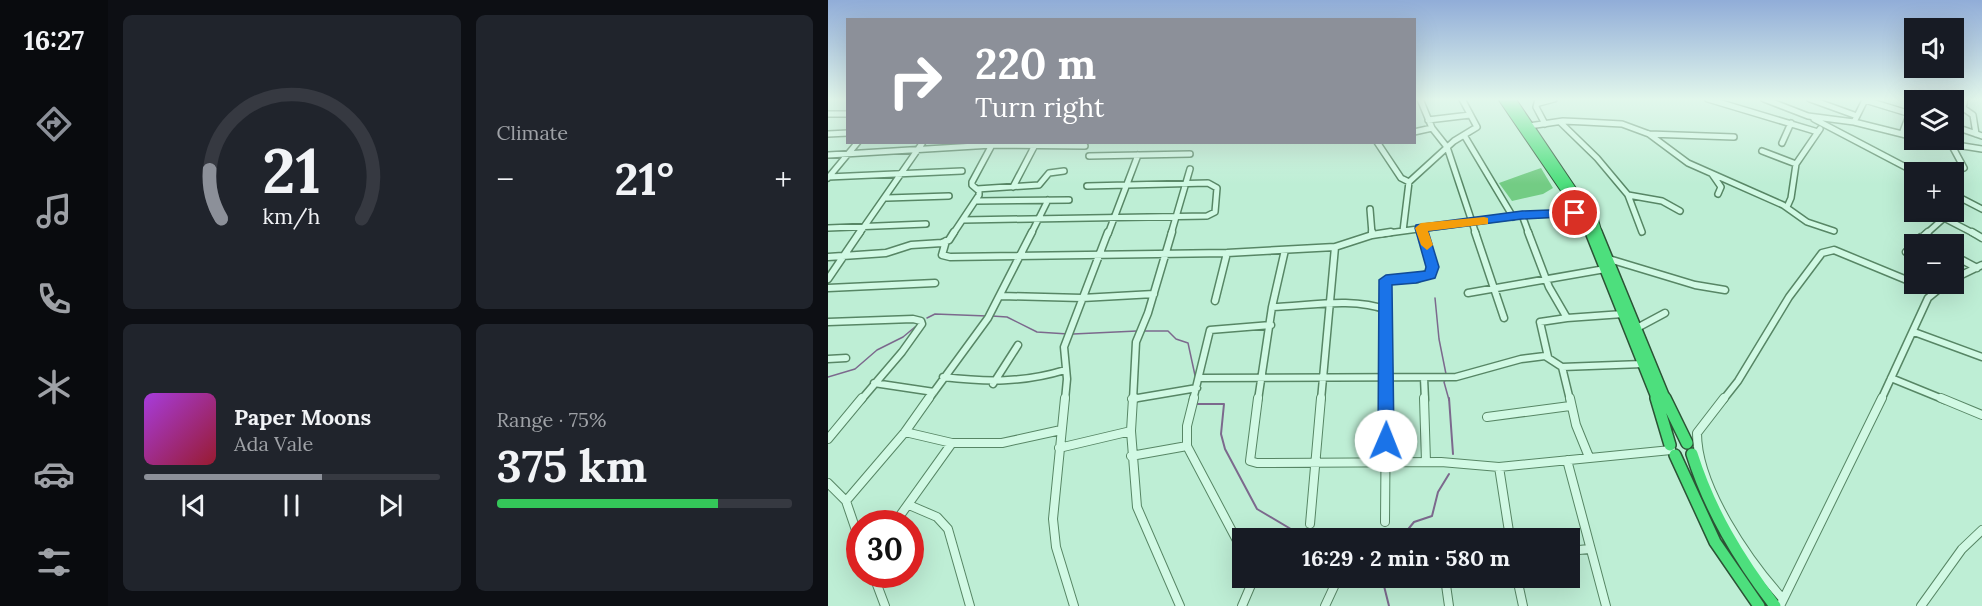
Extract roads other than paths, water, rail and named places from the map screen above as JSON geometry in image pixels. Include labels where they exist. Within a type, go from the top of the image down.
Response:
[{"type":"highway","points":[[1522,127],[1570,197],[1577,214],[1590,233],[1643,364],[1664,420],[1672,450],[1715,542],[1759,606]]},
{"type":"highway","points":[[1531,127],[1572,190],[1590,211],[1670,410],[1690,448],[1700,480],[1725,532],[1756,582],[1780,604]]},
{"type":"highway","points":[[1577,214],[1588,218],[1590,211]]},
{"type":"highway","points":[[1672,450],[1675,440],[1690,448]]},
{"type":"highway","points":[[1672,450],[1685,459],[1690,448]]},
{"type":"street","points":[[1402,231],[1409,182],[1447,147],[1477,127]]},
{"type":"street","points":[[1565,127],[1597,158],[1628,195],[1642,232]]},
{"type":"street","points":[[1631,127],[1649,134],[1681,159],[1787,207],[1807,222],[1834,231]]},
{"type":"street","points":[[1782,143],[1789,127]]},
{"type":"street","points":[[1804,127],[1818,132]]},
{"type":"street","points":[[1787,207],[1791,198],[1796,164],[1821,127]]},
{"type":"street","points":[[1832,127],[1904,166]]},
{"type":"street","points":[[1875,127],[1902,134],[1904,130]]},
{"type":"street","points":[[1416,132],[1432,128],[1447,147],[1504,318]]},
{"type":"street","points":[[1964,130],[1979,135]]},
{"type":"street","points":[[828,134],[846,133]]},
{"type":"street","points":[[1649,134],[1734,137]]},
{"type":"street","points":[[1464,135],[1513,217]]},
{"type":"street","points":[[828,178],[856,144]]},
{"type":"street","points":[[828,279],[922,144]]},
{"type":"street","points":[[993,144],[972,183],[980,192],[963,220],[946,241],[942,255],[944,256],[1227,253],[1335,247],[1372,235],[1421,228],[1522,215],[1577,214]]},
{"type":"street","points":[[828,155],[993,144],[1085,146]]},
{"type":"street","points":[[1378,144],[1401,178],[1409,182]]},
{"type":"street","points":[[1013,187],[1035,146]]},
{"type":"street","points":[[1964,146],[1982,149]]},
{"type":"street","points":[[1762,151],[1796,164]]},
{"type":"street","points":[[1089,156],[1190,154]]},
{"type":"street","points":[[1074,606],[1056,547],[1053,519],[1066,392],[1063,351],[1067,334],[1138,155]]},
{"type":"street","points":[[1180,606],[1137,507],[1131,456],[1131,431],[1136,342],[1154,294],[1190,169]]},
{"type":"street","points":[[828,178],[962,171]]},
{"type":"street","points":[[976,189],[1039,185],[1048,173],[1064,171]]},
{"type":"street","points":[[1712,174],[1720,187],[1718,194]]},
{"type":"street","points":[[963,220],[1207,216],[1215,212],[1217,201],[1215,186],[1188,182],[1087,186]]},
{"type":"street","points":[[1628,195],[1666,201],[1680,211]]},
{"type":"street","points":[[886,198],[949,196]]},
{"type":"street","points":[[846,501],[905,432],[990,314],[1048,200]]},
{"type":"street","points":[[976,201],[1069,200]]},
{"type":"street","points":[[1964,200],[1981,208]]},
{"type":"street","points":[[1370,209],[1372,235]]},
{"type":"street","points":[[1522,215],[1546,280],[1568,318]]},
{"type":"street","points":[[1925,234],[1944,219],[1951,220],[1982,238]]},
{"type":"street","points":[[828,228],[926,224]]},
{"type":"street","points":[[1385,522],[1386,280],[1416,279],[1428,276],[1432,271],[1421,228]]},
{"type":"street","points":[[828,257],[886,253],[911,245],[946,241]]},
{"type":"street","points":[[1310,524],[1335,247]]},
{"type":"street","points":[[1284,250],[1272,307],[1250,461],[1257,463],[1426,462],[1499,467],[1672,450]]},
{"type":"street","points":[[1780,604],[1752,562],[1703,470],[1696,433],[1738,381],[1790,297],[1822,253],[1834,250],[1904,279]]},
{"type":"street","points":[[1215,301],[1227,253]]},
{"type":"street","points":[[1609,259],[1641,266],[1700,287],[1725,290]]},
{"type":"street","points":[[1964,261],[1979,269]]},
{"type":"street","points":[[1468,293],[1605,269]]},
{"type":"street","points":[[1964,275],[1979,269]]},
{"type":"street","points":[[828,288],[935,283]]},
{"type":"street","points":[[1001,296],[1082,298],[1154,294]]},
{"type":"street","points":[[1780,604],[1931,294]]},
{"type":"street","points":[[1272,307],[1379,306],[1387,310]]},
{"type":"street","points":[[1637,328],[1665,313]]},
{"type":"street","points":[[1548,358],[1540,322],[1623,314]]},
{"type":"street","points":[[828,322],[913,319],[921,321],[918,332],[828,439]]},
{"type":"street","points":[[1232,531],[1187,446],[1187,426],[1210,330],[1271,325]]},
{"type":"street","points":[[1914,332],[1982,357]]},
{"type":"street","points":[[993,384],[1018,345]]},
{"type":"street","points":[[1198,378],[1456,377],[1521,359],[1545,356],[1562,367],[1643,364]]},
{"type":"street","points":[[828,359],[846,358]]},
{"type":"street","points":[[1562,367],[1570,406],[1589,457]]},
{"type":"street","points":[[943,377],[993,384],[1032,380],[1065,370]]},
{"type":"street","points":[[1424,378],[1426,462]]},
{"type":"street","points":[[1891,378],[1982,415]]},
{"type":"street","points":[[874,383],[934,392]]},
{"type":"street","points":[[1132,399],[1197,388]]},
{"type":"street","points":[[1487,417],[1570,406]]},
{"type":"street","points":[[905,432],[952,442],[1002,443],[1061,430]]},
{"type":"street","points":[[1059,448],[1131,431]]},
{"type":"street","points":[[905,510],[952,442]]},
{"type":"street","points":[[1131,456],[1187,446]]},
{"type":"street","points":[[1567,460],[1606,606]]},
{"type":"street","points":[[1499,467],[1508,528]]},
{"type":"street","points":[[828,483],[846,501],[849,510]]},
{"type":"street","points":[[909,505],[937,517],[948,529],[970,606]]},
{"type":"street","points":[[1921,606],[1962,549],[1982,530]]},
{"type":"street","points":[[1580,550],[1589,549]]},
{"type":"street","points":[[878,588],[883,605]]},
{"type":"street","points":[[1242,606],[1250,588]]},
{"type":"street","points":[[1325,606],[1333,588]]},
{"type":"street","points":[[1446,588],[1449,606]]},
{"type":"street","points":[[1519,588],[1523,606]]},
{"type":"waterway","points":[[1435,298],[1439,339],[1446,374]]},
{"type":"waterway","points":[[927,318],[935,314],[987,316]]},
{"type":"waterway","points":[[992,316],[1007,317],[1037,332],[1068,334]]},
{"type":"waterway","points":[[828,377],[855,369],[877,350],[903,337],[915,327]]},
{"type":"waterway","points":[[1073,334],[1137,331]]},
{"type":"waterway","points":[[1145,331],[1168,331],[1176,339],[1188,343],[1196,380]]},
{"type":"waterway","points":[[1446,379],[1444,382],[1449,400]]},
{"type":"waterway","points":[[1449,398],[1453,454]]},
{"type":"waterway","points":[[1196,404],[1224,404],[1221,434],[1225,449],[1257,509],[1289,528]]},
{"type":"waterway","points":[[1409,528],[1414,522],[1432,516],[1438,492],[1449,474]]},
{"type":"waterway","points":[[1384,588],[1389,606]]}]
